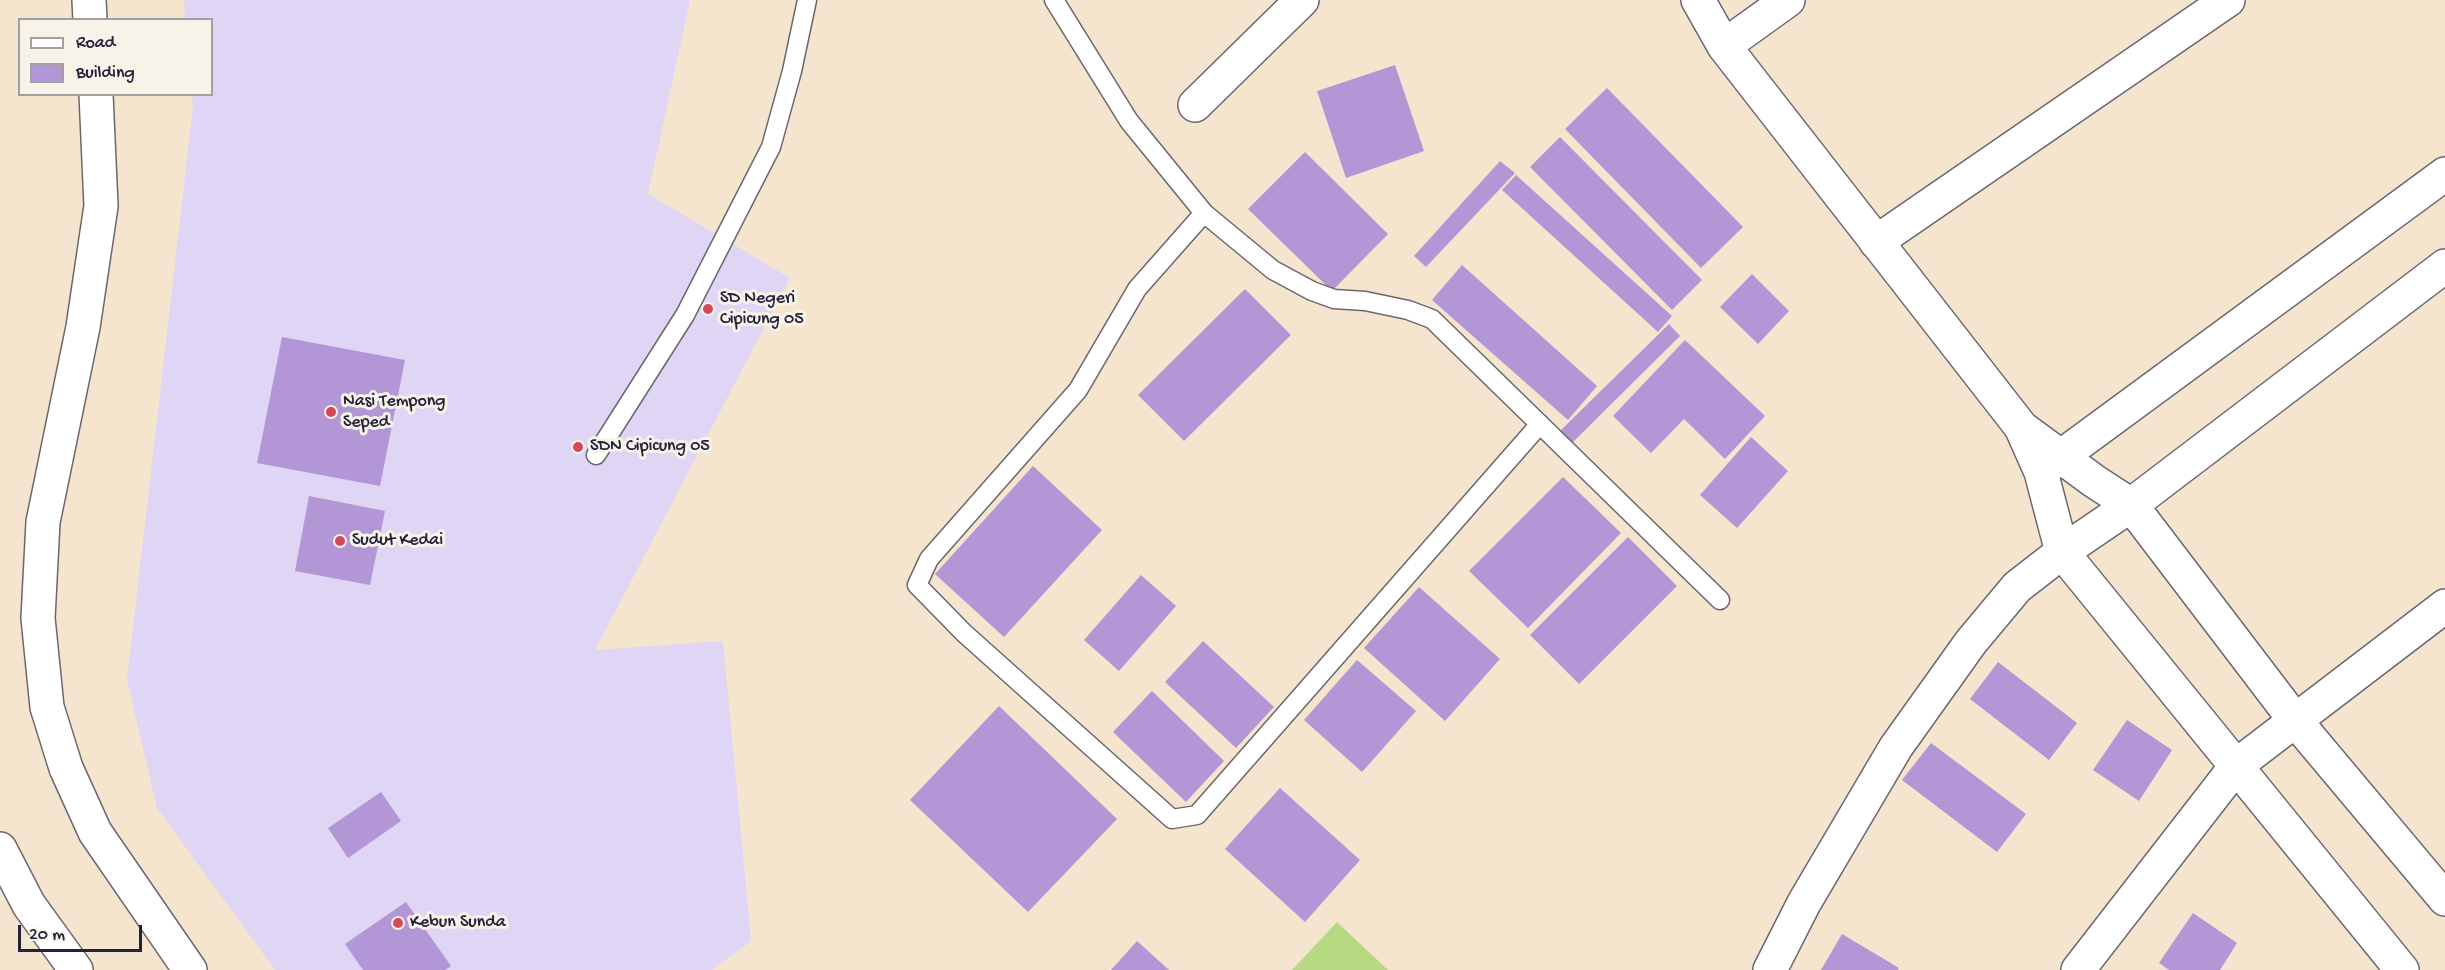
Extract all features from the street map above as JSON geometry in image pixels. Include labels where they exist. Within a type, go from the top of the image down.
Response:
[{"type":"street","points":[[89,0],[90,18]]},
{"type":"street","points":[[1195,105],[1302,0]]},
{"type":"street","points":[[1698,0],[1724,46],[2051,464],[2131,505],[2294,719],[2445,899]]},
{"type":"street","points":[[1724,46],[1788,0]]},
{"type":"street","points":[[1876,242],[2228,0]]},
{"type":"street","points":[[96,96],[101,206],[83,327],[43,522],[38,618],[47,706],[66,768],[95,832],[190,970]]},
{"type":"street","points":[[2051,464],[2445,174]]},
{"type":"street","points":[[1770,970],[1804,903],[1896,747],[1971,642],[2017,587],[2062,552],[2131,505],[2445,266]]},
{"type":"street","points":[[2051,464],[2052,506],[2062,552],[2402,970]]},
{"type":"street","points":[[2078,970],[2237,765],[2294,719],[2445,606]]},
{"type":"street","points":[[0,849],[29,904],[76,970]]},
{"type":"lane","points":[[596,455],[685,315],[771,147],[792,71],[807,0]]},
{"type":"lane","points":[[1054,0],[1129,121],[1204,213],[1273,270],[1312,291],[1334,299],[1365,301],[1408,310],[1432,319],[1720,600]]},
{"type":"lane","points":[[1204,213],[1137,289],[1078,390],[929,560],[917,585],[964,633],[1172,819],[1197,815],[1540,424]]},
{"type":"shaded area","points":[[184,0],[690,0],[648,194],[790,278],[595,650],[723,641],[751,941],[712,970],[275,970],[157,808],[127,680],[193,107],[192,96],[213,96],[213,18],[185,18]]},
{"type":"green space","points":[[1337,922],[1388,970],[1292,970]]},
{"type":"building","points":[[1395,65],[1424,151],[1346,178],[1317,91]]},
{"type":"building","points":[[1607,88],[1743,227],[1701,268],[1565,129]]},
{"type":"building","points":[[1560,137],[1702,280],[1672,310],[1530,167]]},
{"type":"building","points":[[1305,152],[1388,234],[1332,291],[1248,209]]},
{"type":"building","points":[[1500,161],[1515,173],[1426,267],[1414,256]]},
{"type":"building","points":[[1516,175],[1672,316],[1658,332],[1502,190]]},
{"type":"building","points":[[1462,265],[1597,386],[1568,420],[1432,300]]},
{"type":"building","points":[[1752,274],[1789,311],[1758,344],[1720,307]]},
{"type":"building","points":[[1245,289],[1291,335],[1184,441],[1138,395]]},
{"type":"building","points":[[1669,324],[1680,336],[1570,445],[1558,433]]},
{"type":"building","name":"Nasi Tempong Seped","points":[[282,337],[405,360],[380,486],[257,463]]},
{"type":"building","points":[[1685,340],[1765,416],[1725,459],[1684,419],[1651,453],[1613,416]]},
{"type":"building","points":[[1751,437],[1788,471],[1737,528],[1700,495]]},
{"type":"building","points":[[1033,466],[1102,530],[1004,637],[935,574]]},
{"type":"building","points":[[1563,477],[1621,533],[1528,628],[1469,571]]},
{"type":"building","name":"Sudut Kedai","points":[[309,496],[385,511],[370,585],[295,571]]},
{"type":"building","points":[[1628,537],[1677,586],[1579,684],[1530,635]]},
{"type":"building","points":[[1141,575],[1176,606],[1119,671],[1084,640]]},
{"type":"building","points":[[1419,587],[1500,659],[1445,721],[1364,648]]},
{"type":"building","points":[[1203,641],[1274,707],[1236,748],[1165,682]]},
{"type":"building","points":[[1357,660],[1416,711],[1362,772],[1304,720]]},
{"type":"building","points":[[1998,662],[2077,723],[2049,760],[1970,699]]},
{"type":"building","points":[[1152,691],[1224,761],[1186,802],[1113,732]]},
{"type":"building","points":[[999,706],[1117,819],[1028,912],[910,800]]},
{"type":"building","points":[[2127,720],[2172,750],[2139,801],[2093,770]]},
{"type":"building","points":[[1931,743],[2026,814],[1997,852],[1902,780]]},
{"type":"building","points":[[1280,788],[1360,860],[1305,922],[1225,849]]},
{"type":"building","points":[[381,792],[401,821],[348,858],[328,828]]},
{"type":"building","name":"Kebun Sunda","points":[[406,902],[451,966],[445,970],[363,970],[345,944]]},
{"type":"building","points":[[2193,913],[2237,943],[2220,970],[2169,970],[2159,963]]},
{"type":"building","points":[[1842,934],[1899,968],[1898,970],[1821,970]]},
{"type":"building","points":[[1137,941],[1169,970],[1111,970]]},
{"type":"place","name":"SD Negeri Cipicung 05","points":[[708,309]]},
{"type":"place","name":"Nasi Tempong Seped","points":[[331,412]]},
{"type":"place","name":"SDN Cipicung 05","points":[[578,447]]},
{"type":"place","name":"Sudut Kedai","points":[[340,541]]},
{"type":"place","name":"Kebun Sunda","points":[[398,923]]}]
